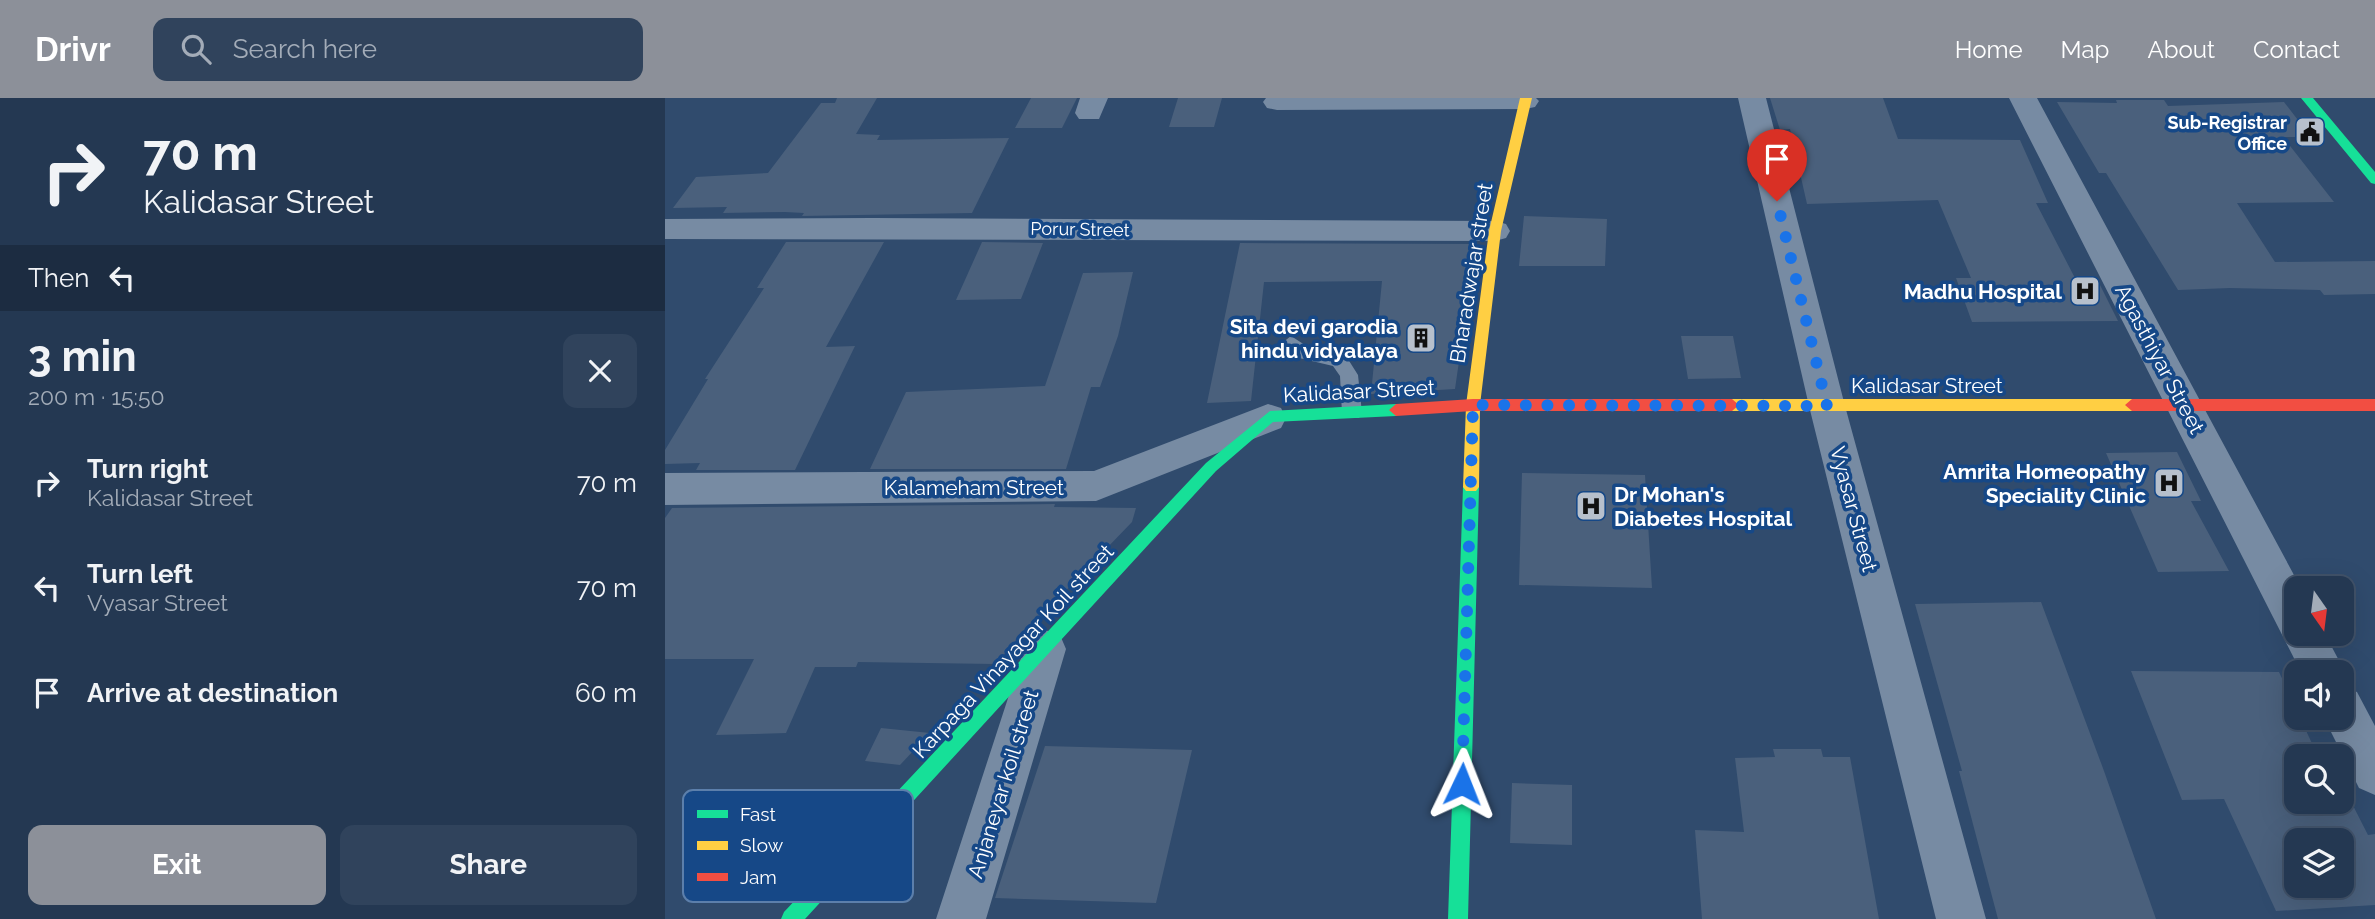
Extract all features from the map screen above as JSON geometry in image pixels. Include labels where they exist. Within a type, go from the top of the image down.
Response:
[{"type":"street","name":"Vyasar Street","points":[[1752,98],[1827,406],[1961,919]]},
{"type":"street","name":"Agasthiyar Street","points":[[2023,98],[2284,597]]},
{"type":"street","points":[[2307,98],[2375,180]]},
{"type":"street","points":[[1277,102],[1526,99]]},
{"type":"street","name":"Bharadwajar street","points":[[1458,919],[1473,405],[1495,231],[1526,99]]},
{"type":"street","name":"Porur Street","points":[[665,229],[868,226],[1256,232],[1495,231]]},
{"type":"street","name":"Kalidasar Street","points":[[1270,417],[1473,405],[2375,405]]},
{"type":"street","name":"Kalameham Street","points":[[665,489],[1096,486],[1270,417]]},
{"type":"street","name":"Karpaga Vinayagar Koil street","points":[[912,790],[1211,467],[1270,417]]},
{"type":"street","name":"Anjaneyar koil street","points":[[961,919],[1045,649]]},
{"type":"street","points":[[2353,730],[2375,772]]},
{"type":"street","name":"Karpaga Vinayagar Koil street","points":[[791,919],[807,902]]},
{"type":"lane","points":[[1291,343],[1302,352],[1339,360],[1349,375],[1352,413]]},
{"type":"building","points":[[837,98],[877,98],[856,134],[880,135],[877,140],[1009,138],[972,213],[802,216],[804,213],[723,213],[727,207],[673,208],[696,177],[768,173],[821,103],[835,103]]},
{"type":"building","points":[[1031,98],[1077,98],[1062,128],[1015,128]]},
{"type":"building","points":[[1178,98],[1222,98],[1214,127],[1169,127]]},
{"type":"building","points":[[1770,98],[1883,98],[1898,139],[2020,140],[2048,203],[2036,203],[2075,278],[2097,279],[2118,321],[1972,322],[1956,278],[1971,278],[1938,200],[1807,204],[1790,129],[1780,130]]},
{"type":"building","points":[[2116,100],[2164,100],[2168,106],[2284,102],[2311,137],[2283,137],[2334,202],[2237,203],[2275,262],[2375,261],[2375,294],[2324,295],[2320,290],[2230,288],[2178,290],[2106,173],[2099,173],[2057,102],[2117,103]]},
{"type":"building","points":[[1524,216],[1607,219],[1605,266],[1519,266]]},
{"type":"building","points":[[786,242],[884,242],[826,347],[855,346],[795,470],[696,470],[700,463],[665,464],[665,450],[708,379],[705,379],[764,288],[757,288]]},
{"type":"building","points":[[982,242],[1043,243],[1021,299],[956,300]]},
{"type":"building","name":"Sita devi garodia hindu vidyalaya","points":[[1240,243],[1476,244],[1455,389],[1371,394],[1382,281],[1264,282],[1251,401],[1207,403]]},
{"type":"building","points":[[1133,272],[1118,336],[1100,387],[1091,387],[1066,469],[870,469],[906,392],[1045,386],[1083,273]]},
{"type":"building","points":[[1681,336],[1733,336],[1741,378],[1688,379]]},
{"type":"building","points":[[2177,452],[2201,501],[2191,501],[2229,571],[2158,572],[2106,453]]},
{"type":"building","points":[[1522,473],[1645,475],[1652,588],[1519,585]]},
{"type":"building","points":[[1055,504],[1054,507],[1136,508],[1132,522],[995,664],[858,662],[856,667],[815,667],[786,733],[716,735],[754,659],[665,659],[665,518],[672,508]]},
{"type":"building","points":[[2041,602],[2156,919],[1998,919],[1959,771],[1962,771],[1915,604]]},
{"type":"building","points":[[2131,671],[2279,672],[2284,683],[2284,730],[2306,730],[2312,744],[2284,744],[2284,814],[2354,814],[2354,808],[2368,835],[2375,834],[2375,905],[2276,911],[2224,799],[2182,800]]},
{"type":"building","points":[[881,728],[930,733],[900,765],[865,761]]},
{"type":"building","points":[[1045,746],[1192,750],[1156,903],[995,898]]},
{"type":"building","points":[[1773,749],[1821,749],[1823,757],[1850,757],[1879,919],[1702,919],[1695,830],[1744,832],[1735,758],[1775,757]]},
{"type":"building","points":[[1512,783],[1572,785],[1572,845],[1510,843]]},
{"type":"traffic: fast","points":[[2307,98],[2375,180]]},
{"type":"traffic: fast","points":[[911,790],[1211,467],[1270,417],[1396,410]]},
{"type":"traffic: fast","points":[[1458,919],[1471,487]]},
{"type":"traffic: fast","points":[[791,919],[807,902]]},
{"type":"traffic: slow","points":[[1471,487],[1473,405],[1495,231],[1526,98]]},
{"type":"traffic: slow","points":[[1732,405],[2132,405]]},
{"type":"traffic: jam","points":[[1396,410],[1473,405],[1732,405]]},
{"type":"traffic: jam","points":[[2132,405],[2375,405]]},
{"type":"place","name":"Sub-Registrar Office","points":[[2310,132]]},
{"type":"place","name":"Madhu Hospital","points":[[2085,291]]},
{"type":"place","name":"Sita devi garodia hindu vidyalaya","points":[[1421,338]]},
{"type":"place","name":"Amrita Homeopathy Speciality Clinic","points":[[2169,483]]},
{"type":"place","name":"Dr Mohan's Diabetes Hospital","points":[[1591,506]]},
{"type":"route","points":[[1462,784],[1473,405],[1827,406],[1777,201]]}]
